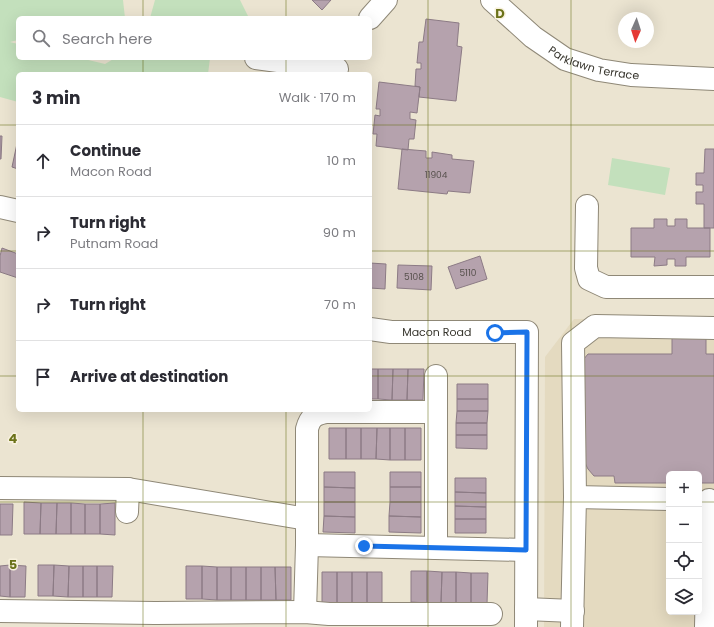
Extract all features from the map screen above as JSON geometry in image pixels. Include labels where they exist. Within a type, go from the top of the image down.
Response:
[{"type":"street","points":[[372,16],[386,0]]},
{"type":"street","name":"Parklawn Terrace","points":[[492,0],[533,37],[565,59],[599,70],[625,74],[714,80]]},
{"type":"street","points":[[274,60],[338,67]]},
{"type":"street","points":[[588,206],[586,268],[589,279],[606,287],[714,287]]},
{"type":"street","points":[[0,207],[16,211]]},
{"type":"street","points":[[307,545],[526,550],[526,618],[573,619],[575,497],[573,343],[595,326],[714,328]]},
{"type":"street","name":"Macon Road","points":[[372,329],[391,332],[527,332],[526,550]]},
{"type":"street","points":[[436,376],[436,548]]},
{"type":"street","points":[[305,612],[307,545],[307,429],[309,420],[317,414],[327,412],[436,412]]},
{"type":"street","points":[[0,488],[128,490],[307,519]]},
{"type":"street","points":[[127,512],[128,490]]},
{"type":"street","points":[[575,497],[666,499]]},
{"type":"street","points":[[706,627],[707,500]]},
{"type":"street","points":[[0,611],[156,620],[305,612],[329,614],[491,614]]},
{"type":"shaded area","points":[[714,318],[714,627],[544,627],[545,357],[574,319]]},
{"type":"green space","points":[[0,0],[123,0],[125,16],[16,16],[16,40],[10,42],[16,44],[16,60],[88,60],[105,64],[112,60],[210,60],[208,72],[16,72],[16,101],[0,97]]},
{"type":"green space","points":[[155,0],[240,0],[248,16],[151,16]]},
{"type":"green space","points":[[612,158],[670,168],[665,195],[608,185]]},
{"type":"building","points":[[312,0],[331,0],[322,10]]},
{"type":"building","points":[[426,19],[459,23],[457,46],[462,47],[456,101],[419,97],[420,87],[415,86],[416,69],[421,69],[421,63],[417,63],[419,42],[423,42]]},
{"type":"building","points":[[379,82],[420,87],[417,113],[410,112],[410,119],[416,120],[414,139],[409,139],[408,150],[376,146],[377,134],[373,134],[375,115],[380,116],[380,109],[376,109]]},
{"type":"building","points":[[0,136],[2,136],[1,159],[0,159]]},
{"type":"building","points":[[16,148],[16,168],[12,167]]},
{"type":"building","points":[[402,149],[426,151],[426,158],[432,158],[432,152],[452,155],[452,159],[474,161],[470,193],[448,191],[447,194],[398,189]]},
{"type":"building","points":[[705,149],[714,149],[714,228],[704,228],[704,204],[696,204],[696,192],[703,192],[703,185],[696,185],[696,173],[704,173]]},
{"type":"building","points":[[654,219],[667,219],[667,226],[675,226],[675,219],[687,219],[687,228],[710,228],[710,257],[686,257],[686,266],[675,266],[675,259],[667,259],[667,265],[654,266],[655,257],[631,257],[631,228],[654,228]]},
{"type":"building","points":[[2,248],[16,253],[16,277],[0,272],[0,256]]},
{"type":"building","points":[[480,256],[487,279],[456,289],[448,267]]},
{"type":"building","points":[[372,263],[386,264],[385,289],[372,288]]},
{"type":"building","points":[[398,265],[432,266],[431,290],[397,288]]},
{"type":"building","points":[[672,334],[706,334],[706,354],[714,354],[714,483],[702,483],[702,471],[666,471],[666,483],[615,483],[614,476],[594,476],[588,469],[578,449],[578,366],[588,354],[672,354]]},
{"type":"building","points":[[372,369],[378,369],[378,399],[372,399]]},
{"type":"building","points":[[378,369],[393,369],[392,400],[378,399]]},
{"type":"building","points":[[393,369],[408,369],[407,400],[392,400]]},
{"type":"building","points":[[408,369],[424,369],[423,400],[407,400]]},
{"type":"building","points":[[457,384],[488,384],[488,399],[457,399]]},
{"type":"building","points":[[457,399],[488,399],[488,411],[457,411]]},
{"type":"building","points":[[457,411],[488,411],[487,423],[456,423]]},
{"type":"building","points":[[456,423],[487,423],[487,435],[456,435]]},
{"type":"building","points":[[329,428],[346,428],[346,459],[329,459]]},
{"type":"building","points":[[346,428],[361,428],[361,459],[346,459]]},
{"type":"building","points":[[361,428],[377,428],[376,459],[361,459]]},
{"type":"building","points":[[377,428],[390,428],[390,460],[376,459]]},
{"type":"building","points":[[390,428],[405,428],[405,460],[390,460]]},
{"type":"building","points":[[405,428],[421,428],[421,460],[405,460]]},
{"type":"building","points":[[456,435],[487,435],[487,449],[456,448]]},
{"type":"building","points":[[324,472],[355,472],[355,488],[324,487]]},
{"type":"building","points":[[390,472],[421,472],[421,487],[390,487]]},
{"type":"building","points":[[455,478],[486,478],[486,493],[455,492]]},
{"type":"building","points":[[324,487],[355,488],[355,502],[324,502]]},
{"type":"building","points":[[390,487],[421,487],[421,502],[390,502]]},
{"type":"building","points":[[455,492],[486,493],[486,507],[455,506]]},
{"type":"building","points":[[24,502],[41,503],[40,534],[24,534]]},
{"type":"building","points":[[324,502],[355,502],[355,517],[324,516]]},
{"type":"building","points":[[390,502],[421,502],[421,517],[389,516]]},
{"type":"building","points":[[41,503],[57,503],[56,534],[40,534]]},
{"type":"building","points":[[57,503],[71,503],[71,534],[56,534]]},
{"type":"building","points":[[71,503],[85,504],[85,534],[71,534]]},
{"type":"building","points":[[115,503],[115,535],[100,534],[100,504]]},
{"type":"building","points":[[0,504],[13,504],[12,535],[0,535]]},
{"type":"building","points":[[85,504],[100,504],[100,534],[85,534]]},
{"type":"building","points":[[455,506],[486,507],[486,519],[455,519]]},
{"type":"building","points":[[324,516],[355,517],[355,533],[323,532]]},
{"type":"building","points":[[389,516],[421,517],[421,533],[389,532]]},
{"type":"building","points":[[455,519],[486,519],[486,533],[455,533]]},
{"type":"building","points":[[10,565],[26,566],[25,597],[10,597]]},
{"type":"building","points":[[10,565],[10,597],[0,596],[0,566]]},
{"type":"building","points":[[38,565],[54,565],[53,596],[38,596]]},
{"type":"building","points":[[54,565],[69,566],[68,597],[53,596]]},
{"type":"building","points":[[69,566],[83,566],[83,597],[68,597]]},
{"type":"building","points":[[83,566],[97,566],[97,597],[83,597]]},
{"type":"building","points":[[97,566],[113,566],[112,597],[97,597]]},
{"type":"building","points":[[186,566],[202,566],[202,599],[186,599]]},
{"type":"building","points":[[202,566],[217,567],[217,600],[202,599]]},
{"type":"building","points":[[217,567],[231,567],[231,600],[217,600]]},
{"type":"building","points":[[231,567],[246,567],[246,600],[231,600]]},
{"type":"building","points":[[246,567],[261,567],[261,600],[246,600]]},
{"type":"building","points":[[261,567],[275,567],[276,600],[261,600]]},
{"type":"building","points":[[275,567],[291,567],[291,600],[276,600]]},
{"type":"building","points":[[411,571],[427,571],[427,603],[411,602]]},
{"type":"building","points":[[427,571],[442,572],[441,603],[427,603]]},
{"type":"building","points":[[322,572],[337,572],[337,603],[322,603]]},
{"type":"building","points":[[337,572],[352,572],[352,603],[337,603]]},
{"type":"building","points":[[352,572],[367,572],[367,603],[352,603]]},
{"type":"building","points":[[367,572],[382,572],[382,603],[367,603]]},
{"type":"building","points":[[442,572],[456,572],[456,603],[441,603]]},
{"type":"building","points":[[456,572],[471,573],[471,604],[456,603]]},
{"type":"building","points":[[471,573],[488,573],[487,604],[471,604]]},
{"type":"route","points":[[364,546],[526,550],[527,332],[495,333]]}]
